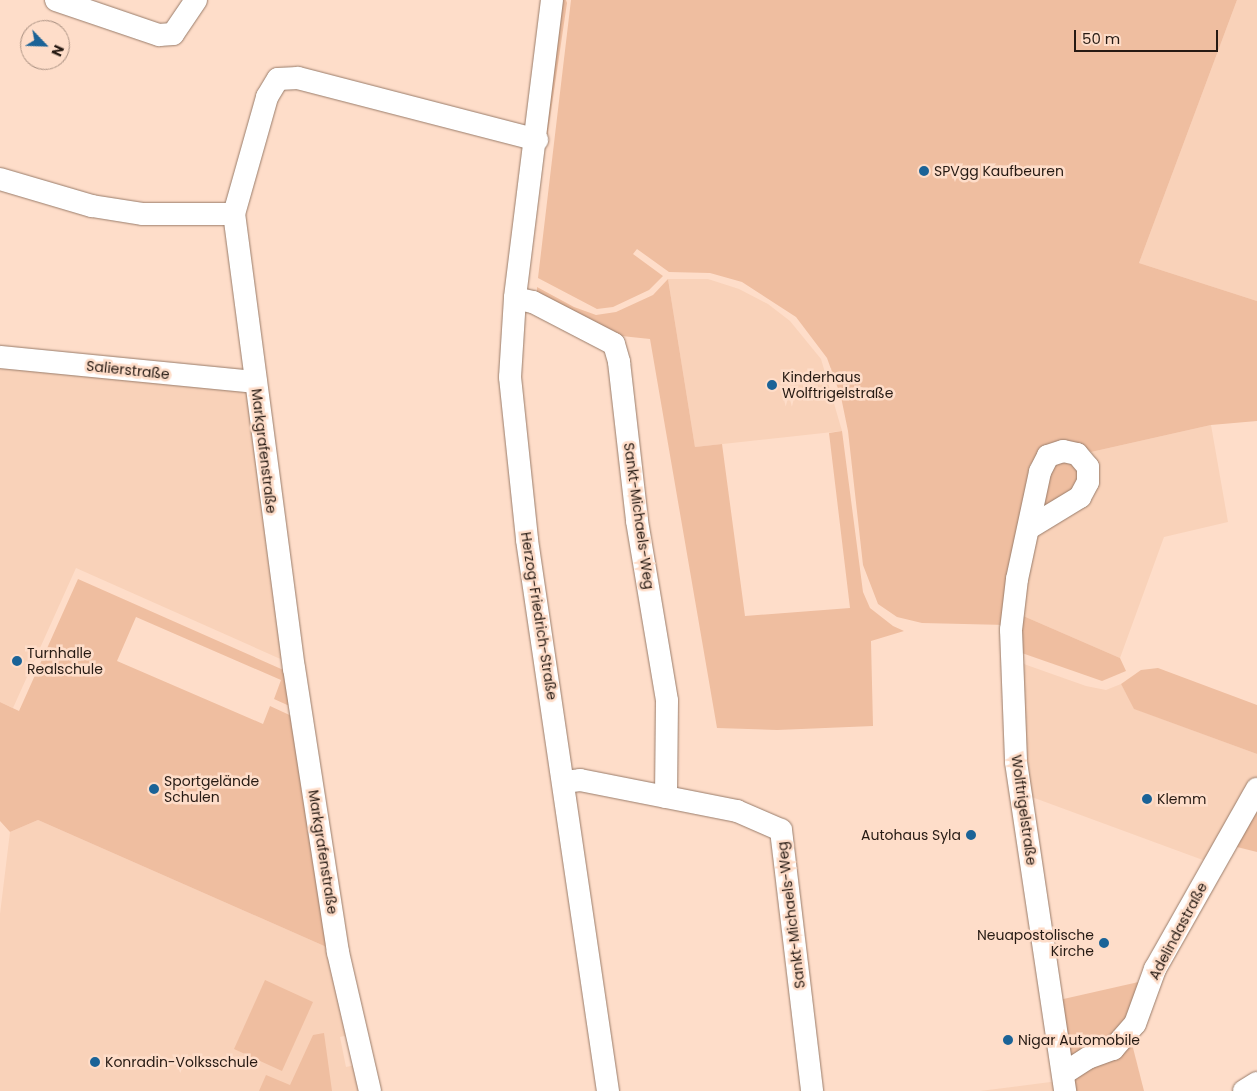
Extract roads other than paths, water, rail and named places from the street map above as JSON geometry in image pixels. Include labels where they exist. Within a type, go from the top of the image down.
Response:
[{"type":"street","points":[[56,0],[159,34],[173,34],[196,0]]},
{"type":"street","name":"Herzog-Friedrich-Straße","points":[[552,0],[537,140],[515,298],[510,377],[527,540],[564,782],[571,851],[608,1091]]},
{"type":"street","name":"Markgrafenstraße","points":[[370,1091],[338,952],[285,612],[234,214],[267,97],[278,79],[298,78],[537,140]]},
{"type":"street","points":[[0,178],[92,206],[143,214],[234,214]]},
{"type":"street","name":"Sankt-Michaels-Weg","points":[[515,298],[533,302],[614,344],[619,362],[637,520],[667,701],[666,797]]},
{"type":"street","name":"Salierstraße","points":[[0,357],[256,382]]},
{"type":"street","name":"Wolftrigelstraße","points":[[1029,528],[1017,579],[1011,630],[1016,762],[1064,1082]]},
{"type":"street","name":"Sankt-Michaels-Weg","points":[[564,782],[580,780],[737,811],[781,830],[812,1091]]},
{"type":"street","name":"Adelindastraße","points":[[1064,1082],[1088,1058],[1113,1049],[1135,1024],[1155,969],[1257,789]]},
{"type":"street","points":[[1244,1091],[1257,1083]]},
{"type":"place","name":"SPVgg Kaufbeuren","points":[[924,171]]},
{"type":"place","name":"Kinderhaus Wolftrigelstraße","points":[[772,385]]},
{"type":"place","name":"Turnhalle Realschule","points":[[17,661]]},
{"type":"place","name":"Sportgelände Schulen","points":[[154,789]]},
{"type":"place","name":"Klemm","points":[[1147,799]]},
{"type":"place","name":"Autohaus Syla","points":[[971,835]]},
{"type":"place","name":"Neuapostolische Kirche","points":[[1104,943]]},
{"type":"place","name":"Nigar Automobile","points":[[1008,1040]]},
{"type":"place","name":"Konradin-Volksschule","points":[[95,1062]]}]
